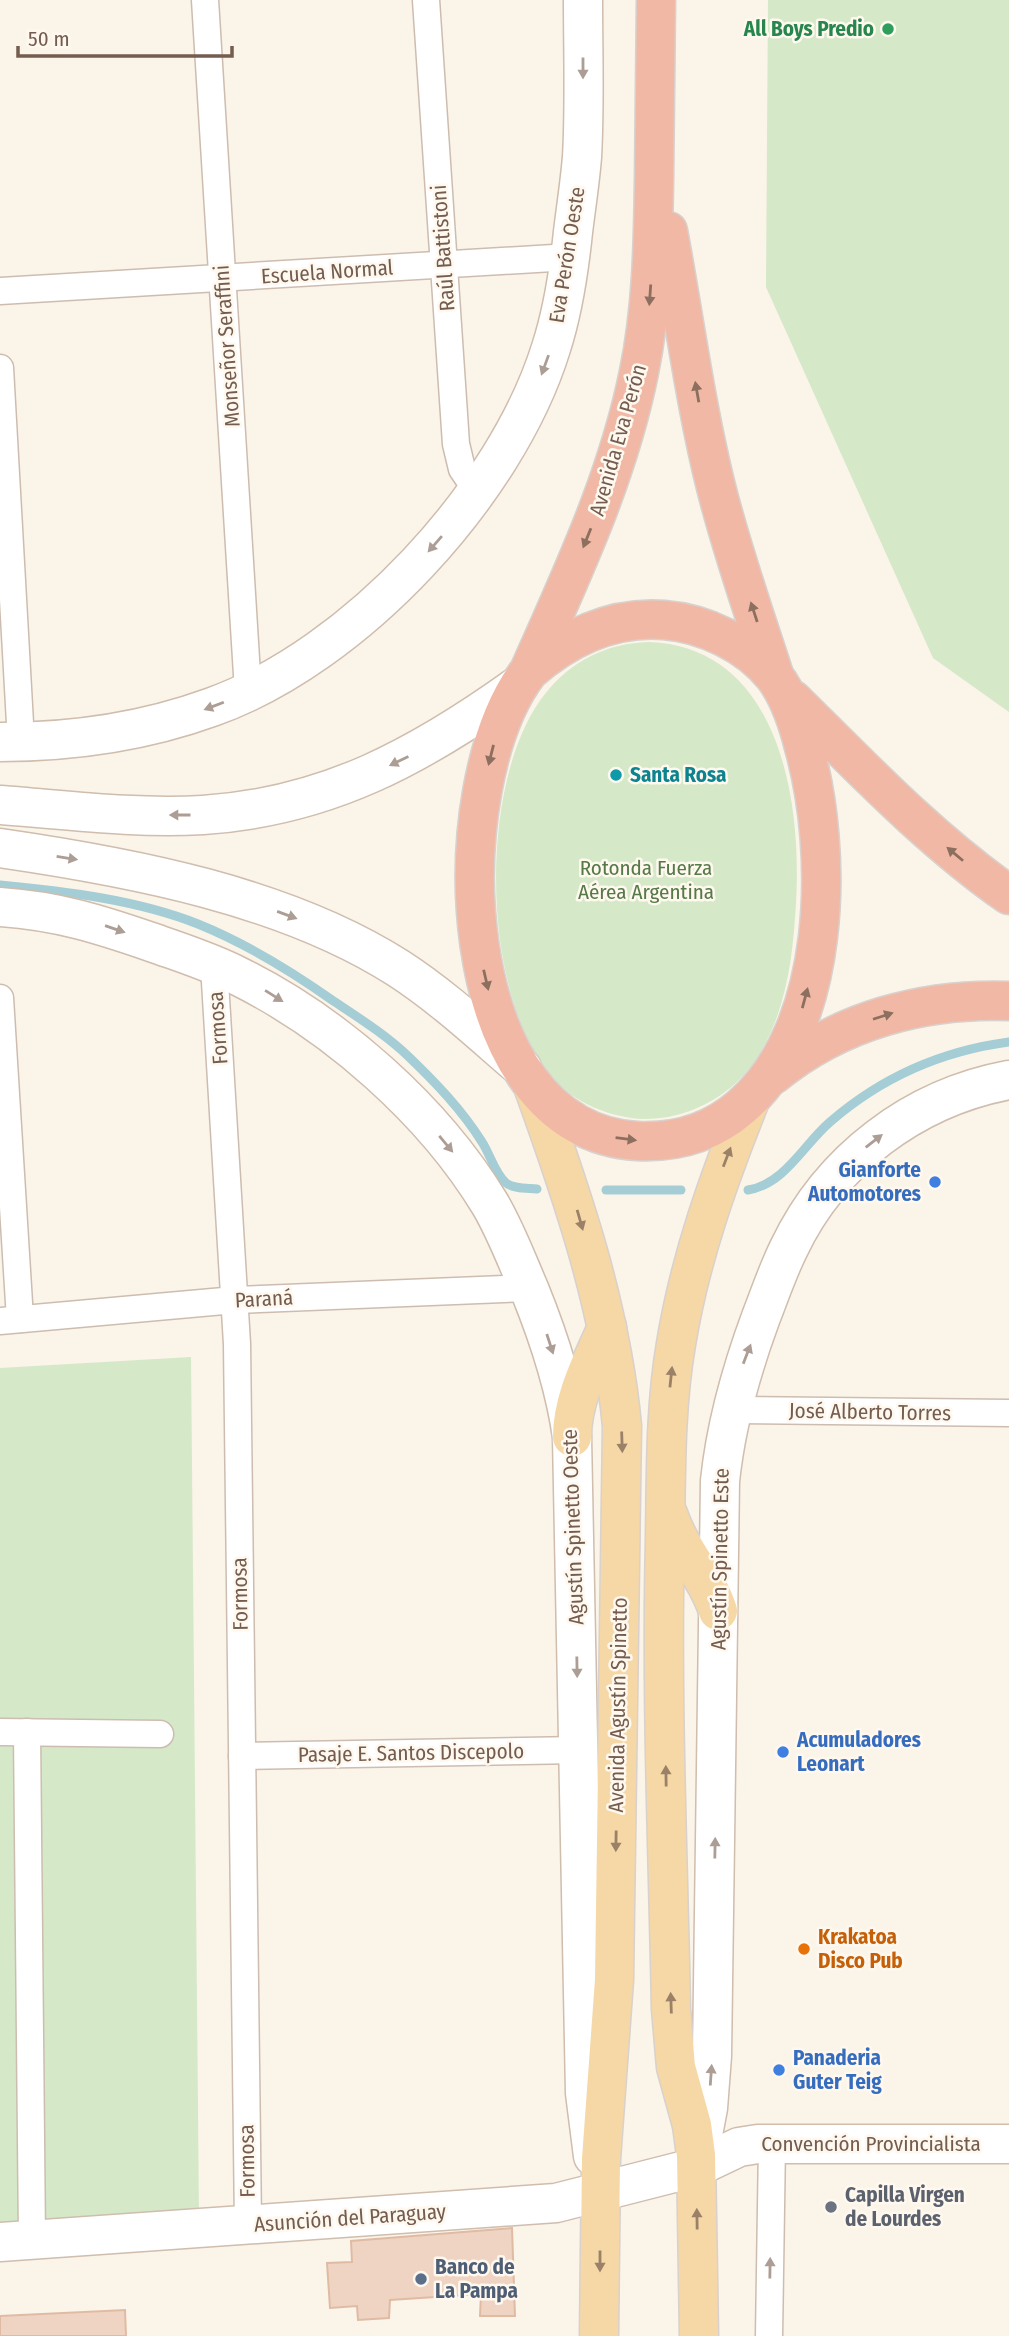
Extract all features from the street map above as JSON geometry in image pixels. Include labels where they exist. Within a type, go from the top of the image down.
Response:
[{"type":"highway","name":"Avenida Eva Perón","points":[[524,678],[601,505],[634,397],[648,317],[653,235],[656,0]]},
{"type":"highway","name":"Avenida Eva Perón","points":[[655,153],[710,463],[728,531],[779,684]]},
{"type":"highway","points":[[1009,895],[965,863],[920,824],[751,654],[722,637],[692,625],[661,620],[626,621],[590,631],[558,648],[524,678],[499,729],[486,777],[478,828],[475,902],[491,999],[498,1024],[527,1077],[554,1109],[581,1126],[612,1137],[642,1141],[673,1140],[702,1132],[729,1116],[792,1060],[816,1045],[875,1018],[939,1004],[1009,1001]]},
{"type":"highway","points":[[756,1092],[790,1040],[800,1015],[813,966],[820,915],[821,865],[814,787],[802,738],[779,684]]},
{"type":"main road","name":"Avenida Agustín Spinetto","points":[[527,1077],[579,1216],[607,1327],[618,1391],[623,1461],[614,1980],[602,2127],[599,2336]]},
{"type":"main road","name":"Avenida Agustín Spinetto","points":[[699,2336],[697,2167],[692,2125],[676,2067],[672,2018],[663,1656],[670,1388],[685,1296],[705,1221],[756,1092]]},
{"type":"main road","points":[[572,1437],[576,1405],[607,1327]]},
{"type":"main road","points":[[666,1503],[674,1530],[708,1586],[718,1611]]},
{"type":"street","name":"Monseñor Seraffini","points":[[205,0],[248,691]]},
{"type":"street","name":"Raúl Battistoni","points":[[426,0],[456,444],[462,469],[477,491]]},
{"type":"street","name":"Eva Perón Oeste","points":[[11,741],[87,735],[153,724],[214,706],[248,691],[308,656],[374,605],[438,542],[477,491],[511,437],[540,379],[551,349],[570,257],[582,158],[583,0]]},
{"type":"street","name":"Escuela Normal","points":[[0,291],[570,257]]},
{"type":"street","points":[[0,368],[11,741]]},
{"type":"street","points":[[0,805],[171,815],[230,813],[268,806],[346,784],[400,761],[451,732],[524,678]]},
{"type":"street","points":[[0,848],[84,861],[166,879],[267,908],[323,929],[415,979],[527,1077]]},
{"type":"street","name":"Agustín Spinetto Oeste","points":[[0,906],[79,918],[214,965],[258,986],[302,1014],[363,1061],[405,1098],[459,1159],[502,1226],[555,1360],[572,1437],[585,2093],[589,2137],[600,2193]]},
{"type":"street","name":"Formosa","points":[[214,965],[235,1300],[248,2225]]},
{"type":"street","points":[[0,998],[10,1320]]},
{"type":"street","name":"Agustín Spinetto Este","points":[[697,2167],[708,2108],[712,2067],[720,1481],[731,1410],[742,1367],[789,1247],[817,1200],[834,1179],[873,1140],[920,1111],[970,1090],[1009,1080]]},
{"type":"street","name":"Paraná","points":[[10,1320],[235,1300],[528,1288]]},
{"type":"street","name":"José Alberto Torres","points":[[731,1410],[1009,1413]]},
{"type":"street","points":[[0,1732],[160,1734]]},
{"type":"street","points":[[16,2241],[27,1732]]},
{"type":"street","name":"Pasaje E. Santos Discepolo","points":[[242,1756],[579,1750]]},
{"type":"street","points":[[769,2336],[772,2143]]},
{"type":"street","name":"Convención Provincialista","points":[[697,2167],[738,2147],[772,2143],[1009,2144]]},
{"type":"street","name":"Asunción del Paraguay","points":[[16,2241],[548,2204],[697,2167]]},
{"type":"green space","points":[[768,0],[1009,0],[1009,712],[933,658],[766,287]]},
{"type":"green space","name":"Rotonda Fuerza Aérea Argentina","points":[[649,642],[693,650],[728,670],[754,700],[774,736],[786,776],[794,819],[797,862],[795,923],[790,966],[780,1008],[764,1047],[742,1077],[717,1097],[673,1116],[642,1119],[605,1112],[572,1095],[553,1078],[529,1041],[511,995],[500,943],[496,887],[498,831],[507,778],[523,732],[545,694],[566,672],[591,656],[619,646]]},
{"type":"green space","points":[[191,1357],[199,2218],[0,2233],[0,1368]]},
{"type":"building","name":"Banco de La Pampa","points":[[512,2228],[515,2316],[480,2316],[481,2294],[390,2300],[389,2318],[358,2320],[357,2306],[330,2308],[327,2263],[352,2262],[351,2241]]},
{"type":"building","points":[[125,2310],[126,2336],[0,2336],[0,2316]]},
{"type":"waterway","points":[[0,885],[75,894],[151,909],[198,924],[267,958],[362,1020],[400,1049],[439,1087],[466,1119],[502,1179],[513,1186],[537,1189]]},
{"type":"waterway","points":[[748,1190],[773,1180],[830,1122],[892,1079],[936,1059],[1009,1042]]},
{"type":"waterway","points":[[606,1190],[681,1190]]},
{"type":"place","name":"All Boys Predio","points":[[888,29]]},
{"type":"place","name":"Santa Rosa","points":[[616,775]]},
{"type":"place","name":"Gianforte Automotores","points":[[935,1182]]},
{"type":"place","name":"Acumuladores Leonart","points":[[783,1752]]},
{"type":"place","name":"Krakatoa Disco Pub","points":[[804,1949]]},
{"type":"place","name":"Panaderia Guter Teig","points":[[779,2070]]},
{"type":"place","name":"Capilla Virgen de Lourdes","points":[[831,2207]]},
{"type":"place","name":"Banco de La Pampa","points":[[421,2279]]}]
